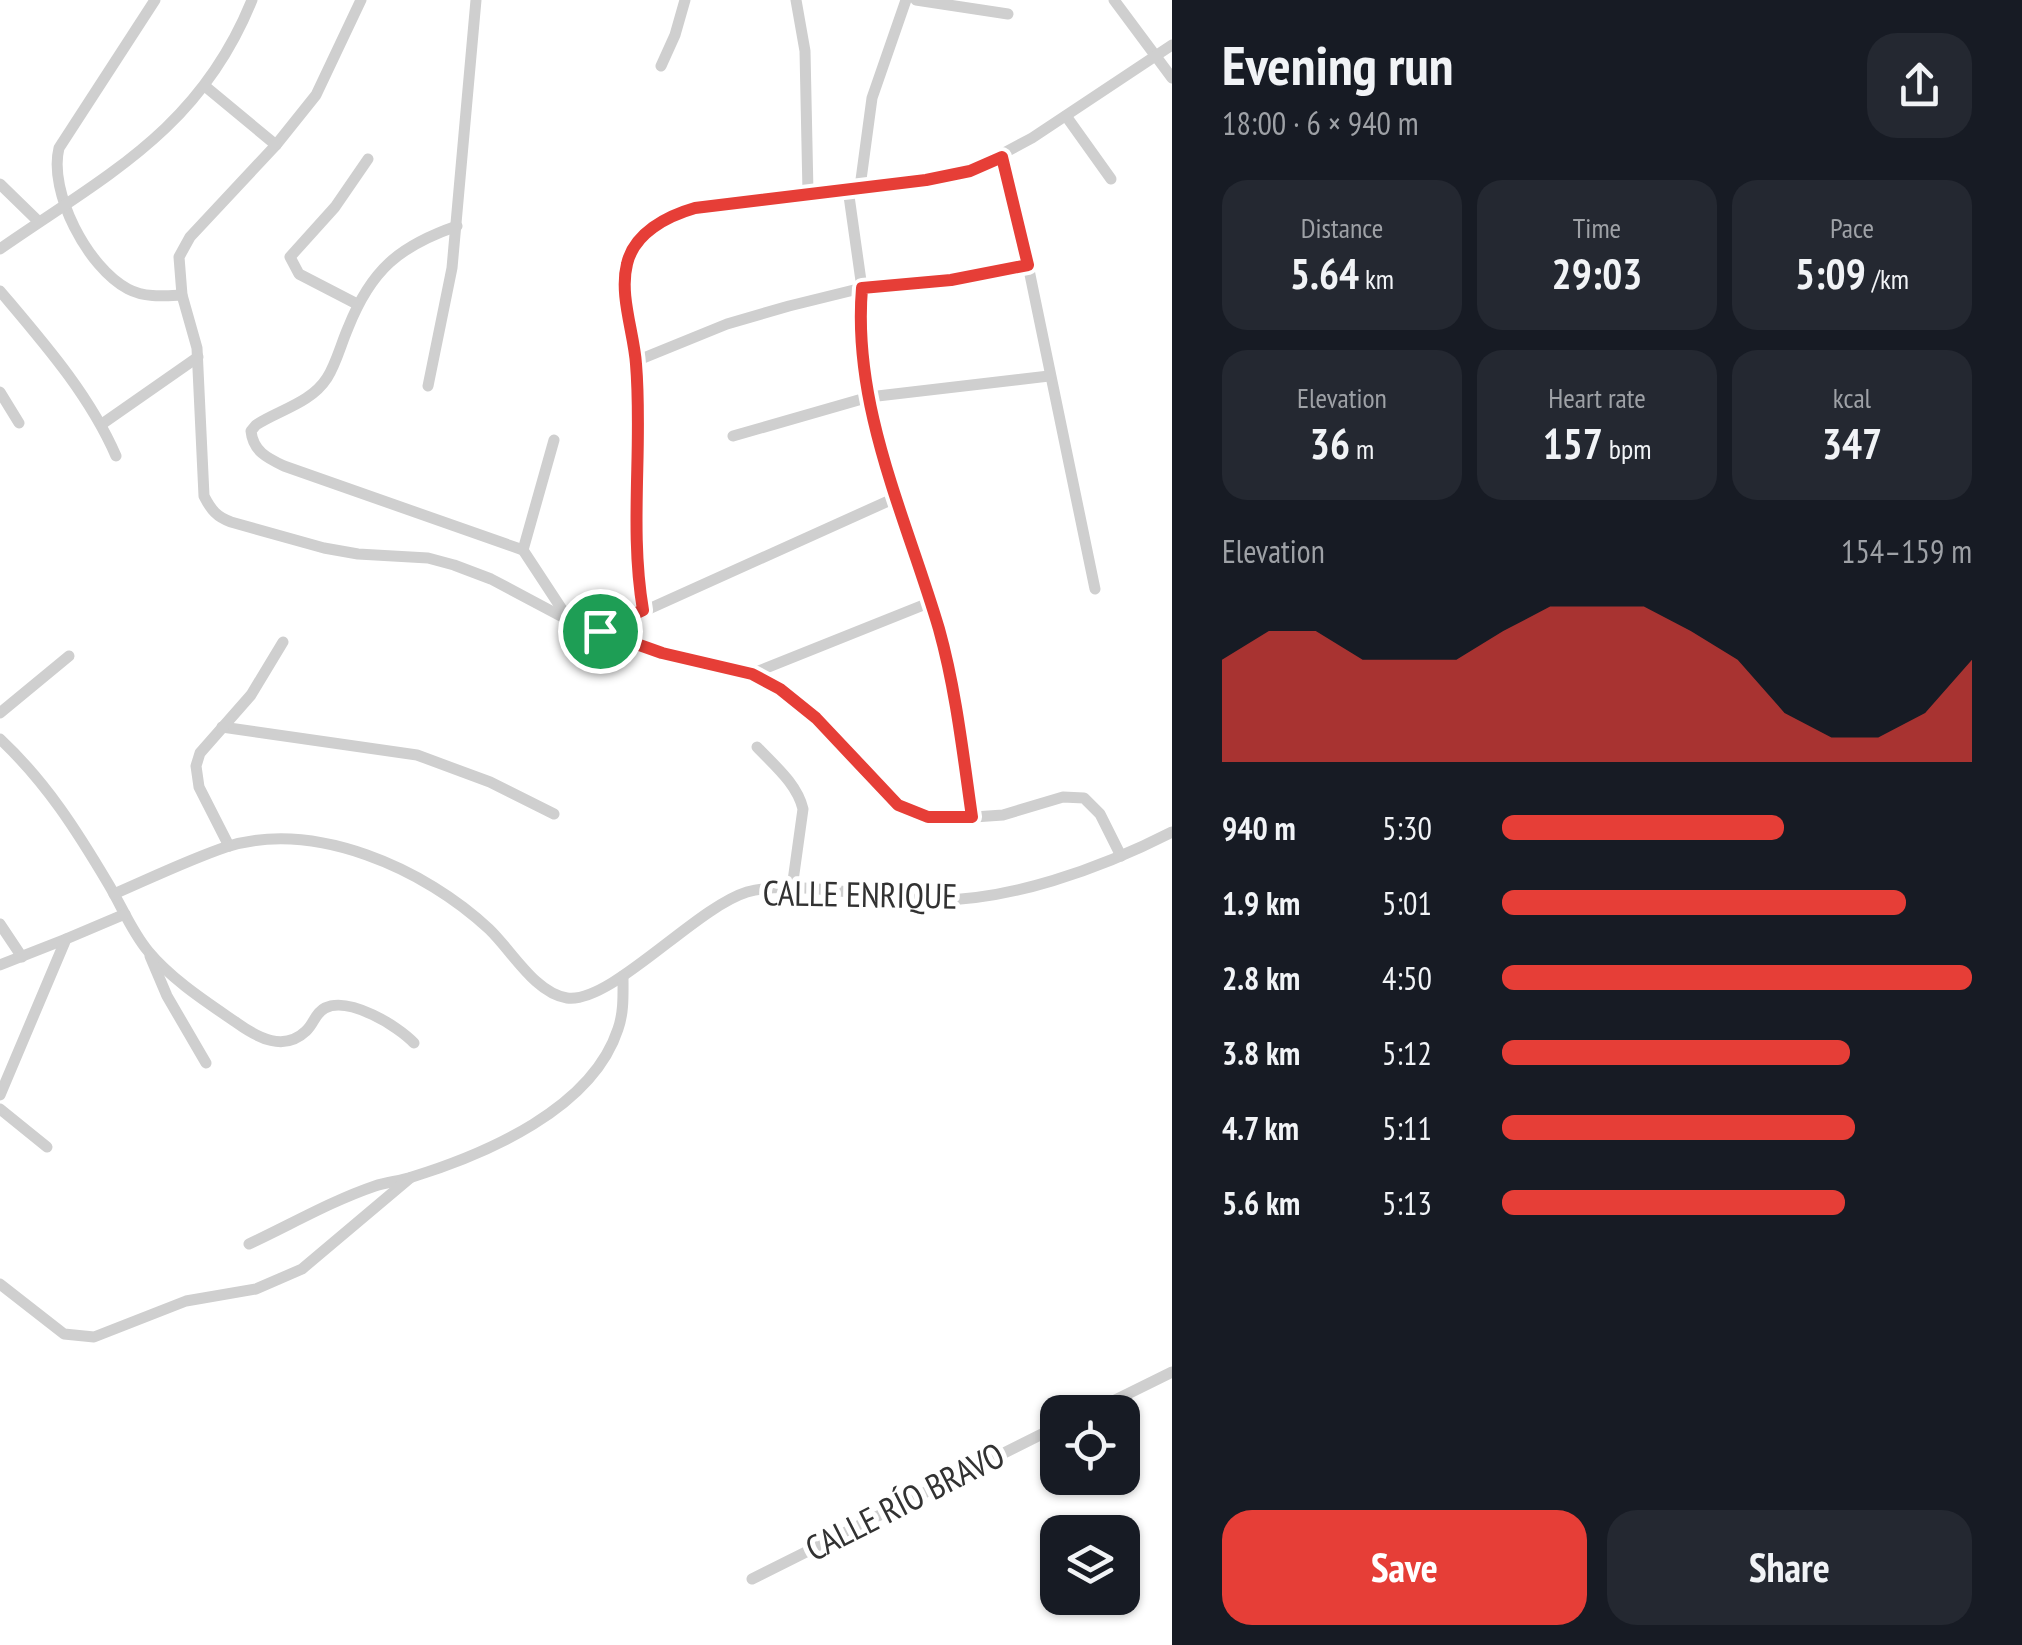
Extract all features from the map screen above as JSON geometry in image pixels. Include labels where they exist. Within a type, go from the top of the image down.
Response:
[{"type":"street","points":[[155,0],[59,148],[55,171],[64,206],[80,236],[112,279],[139,294],[182,295]]},
{"type":"street","points":[[0,249],[140,152],[206,87],[226,57],[252,0]]},
{"type":"street","points":[[361,0],[316,95],[182,248],[182,295],[198,357],[204,496],[218,518],[268,534],[358,554],[428,558],[473,571],[570,621],[662,653],[752,674],[809,710],[898,805],[928,817],[1023,811],[1063,797],[1084,798],[1100,814],[1121,856]]},
{"type":"street","points":[[428,386],[457,226],[476,0]]},
{"type":"street","points":[[660,66],[675,35],[685,0]]},
{"type":"street","points":[[796,0],[805,51],[808,193]]},
{"type":"street","points":[[906,0],[872,98],[854,188],[862,288],[859,334],[869,397],[895,498],[948,667],[972,817]]},
{"type":"street","points":[[916,0],[1008,14]]},
{"type":"street","points":[[1114,0],[1172,78]]},
{"type":"street","points":[[643,610],[637,564],[636,361],[626,297],[627,262],[646,235],[673,214],[695,208],[954,176],[1002,157],[1172,46]]},
{"type":"street","points":[[206,87],[276,145]]},
{"type":"street","points":[[1066,116],[1111,180]]},
{"type":"street","points":[[1002,157],[1095,589]]},
{"type":"street","points":[[357,304],[299,274],[290,258],[334,208],[368,159]]},
{"type":"street","points":[[0,184],[39,222]]},
{"type":"street","points":[[457,226],[432,234],[392,258],[357,304],[328,377],[305,399],[251,431],[256,448],[284,466],[523,550],[570,621]]},
{"type":"street","points":[[636,361],[727,324],[862,288],[951,280],[1028,265]]},
{"type":"street","points":[[0,290],[48,347],[102,424],[116,456]]},
{"type":"street","points":[[102,424],[198,357]]},
{"type":"street","points":[[733,436],[869,397],[1050,376]]},
{"type":"street","points":[[0,392],[19,423]]},
{"type":"street","points":[[523,550],[554,440]]},
{"type":"street","points":[[600,631],[895,498]]},
{"type":"street","points":[[752,674],[930,602]]},
{"type":"street","points":[[114,894],[228,846],[196,776],[200,753],[251,695],[282,642]]},
{"type":"street","points":[[0,713],[69,656]]},
{"type":"street","points":[[222,727],[416,755],[490,782],[554,814]]},
{"type":"street","points":[[0,739],[49,790],[148,952],[167,996],[206,1063]]},
{"type":"street","points":[[758,748],[797,791],[803,810],[792,888]]},
{"type":"street","name":"CALLE ENRIQUE","points":[[228,846],[258,842],[323,844],[388,863],[453,900],[486,927],[542,986],[564,998],[579,998],[594,994],[623,976],[725,901],[757,890],[792,888],[962,899],[1024,887],[1121,856],[1172,832]]},
{"type":"street","points":[[0,965],[125,914]]},
{"type":"street","points":[[0,924],[22,957]]},
{"type":"street","points":[[1,1091],[66,939]]},
{"type":"street","points":[[148,952],[240,1025],[274,1043],[306,1032],[318,1012],[332,1006],[378,1017],[402,1030],[414,1043]]},
{"type":"street","points":[[249,1244],[371,1188],[410,1178],[523,1132],[559,1109],[587,1078],[618,1032],[623,976]]},
{"type":"street","points":[[0,1109],[47,1146]]},
{"type":"street","points":[[0,1284],[64,1334],[94,1337],[186,1301],[256,1289],[302,1268],[410,1178]]},
{"type":"street","points":[[1125,1395],[1172,1372]]},
{"type":"street","name":"CALLE RÍO BRAVO","points":[[752,1579],[1040,1435]]},
{"type":"route","points":[[1002,157],[1028,265],[951,280],[862,288],[859,318],[862,368],[880,444],[948,667],[972,817],[928,817],[898,805],[801,704],[752,674],[662,653],[600,631],[643,610],[637,564],[638,396],[626,297],[627,262],[637,244],[658,223],[695,208],[954,176],[1002,157]]}]
